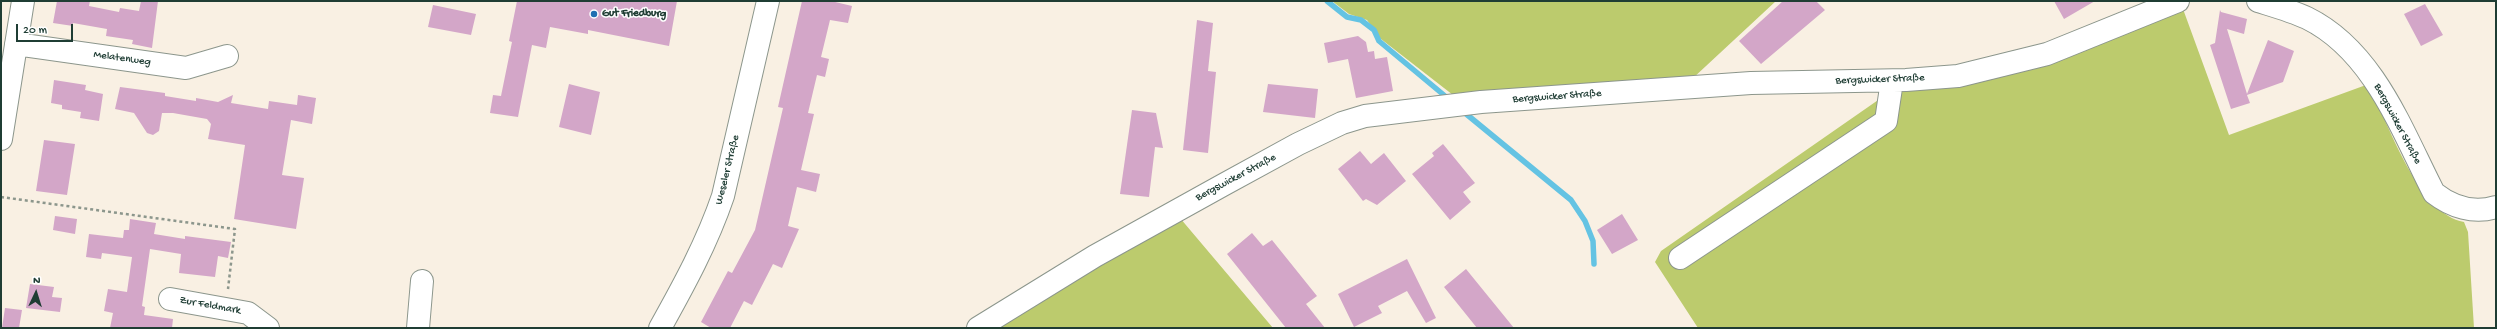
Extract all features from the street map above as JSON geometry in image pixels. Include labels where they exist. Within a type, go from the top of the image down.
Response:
[{"type":"street","points":[[1,139],[23,1]]},
{"type":"street","name":"Weseler Straße","points":[[660,328],[693,270],[713,224],[723,196],[768,1]]},
{"type":"street","name":"Bergswicker Straße","points":[[978,328],[1095,256],[1298,144],[1342,123],[1365,116],[1481,102],[1751,83],[1892,81],[1958,76],[2008,65],[2047,54],[2178,1]]},
{"type":"street","name":"Bergswicker Straße","points":[[2258,1],[2307,18],[2331,34],[2354,54],[2378,86],[2434,193],[2444,201],[2465,209],[2487,210],[2496,207]]},
{"type":"street","name":"Melatenweg","points":[[16,44],[186,68],[227,56]]},
{"type":"street","points":[[1680,258],[1886,121],[1892,81]]},
{"type":"street","points":[[418,328],[422,281]]},
{"type":"street","name":"Zur Feldmark","points":[[170,299],[225,308],[248,314],[268,328]]},
{"type":"path","points":[[1,196],[236,229],[225,308]]},
{"type":"green space","points":[[1332,1],[1776,1],[1692,79],[1453,95],[1381,39],[1367,20],[1349,14]]},
{"type":"green space","points":[[2183,9],[2229,135],[2366,85],[2372,91],[2397,146],[2420,187],[2433,204],[2448,216],[2464,222],[2468,232],[2474,328],[1698,328],[1655,262],[1661,251],[1894,89]]},
{"type":"green space","points":[[1180,218],[1273,328],[993,328]]},
{"type":"building","points":[[57,1],[90,1],[89,6],[119,12],[120,8],[139,11],[141,1],[158,1],[152,48],[132,44],[133,40],[106,36],[107,29],[73,23],[73,26],[53,23]]},
{"type":"building","name":"Gut Friedburg","points":[[517,1],[677,1],[669,46],[588,30],[588,34],[550,27],[546,48],[532,45],[518,117],[490,113],[493,95],[501,96],[512,42],[509,41]]},
{"type":"building","points":[[802,1],[831,1],[852,6],[848,23],[830,20],[821,57],[829,59],[825,77],[817,75],[808,113],[814,114],[801,170],[820,174],[816,192],[797,187],[788,226],[799,229],[782,268],[773,264],[752,305],[744,301],[730,328],[711,328],[701,322],[728,271],[732,273],[755,230],[783,108],[778,107]]},
{"type":"building","points":[[1783,1],[1816,1],[1825,10],[1761,64],[1739,41]]},
{"type":"building","points":[[2054,1],[2095,1],[2064,19]]},
{"type":"building","points":[[2425,4],[2443,35],[2421,46],[2404,14]]},
{"type":"building","points":[[433,5],[476,14],[471,35],[428,27]]},
{"type":"building","points":[[2220,10],[2221,12],[2247,19],[2244,34],[2227,29],[2247,94],[2268,40],[2294,51],[2283,82],[2247,95],[2250,103],[2231,109],[2210,45],[2215,43]]},
{"type":"building","points":[[1197,20],[1213,23],[1208,71],[1216,72],[1208,153],[1183,150]]},
{"type":"building","points":[[1358,36],[1366,42],[1368,52],[1374,51],[1375,59],[1387,57],[1393,91],[1356,98],[1348,59],[1328,63],[1324,43]]},
{"type":"building","points":[[54,80],[86,85],[85,90],[103,94],[99,121],[80,118],[81,112],[62,109],[62,105],[51,103]]},
{"type":"building","points":[[569,84],[600,92],[591,135],[559,127]]},
{"type":"building","points":[[1268,84],[1318,89],[1315,118],[1263,112]]},
{"type":"building","points":[[120,87],[165,93],[165,96],[196,101],[196,98],[218,102],[233,95],[231,103],[268,109],[269,101],[297,105],[298,95],[316,98],[312,124],[291,120],[282,175],[304,178],[296,229],[234,219],[245,145],[208,139],[211,124],[207,119],[173,113],[162,113],[159,131],[153,135],[147,133],[134,113],[115,109]]},
{"type":"building","points":[[1132,110],[1156,113],[1163,148],[1155,147],[1149,197],[1120,194]]},
{"type":"building","points":[[44,140],[75,144],[67,195],[36,191]]},
{"type":"building","points":[[1443,144],[1475,183],[1463,192],[1471,202],[1450,220],[1412,174],[1434,156],[1432,153]]},
{"type":"building","points":[[1360,151],[1371,164],[1384,153],[1406,181],[1377,205],[1366,199],[1363,201],[1338,169]]},
{"type":"building","points":[[1622,214],[1638,240],[1612,254],[1597,230]]},
{"type":"building","points":[[55,216],[77,219],[75,234],[53,230]]},
{"type":"building","points":[[130,219],[156,223],[154,234],[185,239],[185,236],[231,242],[228,258],[218,256],[215,277],[179,273],[181,254],[150,249],[142,306],[145,307],[144,315],[173,319],[172,328],[110,328],[113,313],[104,311],[108,289],[127,292],[132,257],[102,253],[101,259],[86,257],[89,234],[123,238],[124,230],[129,230]]},
{"type":"building","points":[[1252,233],[1263,246],[1272,240],[1317,296],[1306,304],[1325,328],[1286,328],[1227,254]]},
{"type":"building","points":[[1407,259],[1436,318],[1426,323],[1407,291],[1378,306],[1382,313],[1354,327],[1338,294]]},
{"type":"building","points":[[1466,269],[1514,328],[1477,328],[1444,287]]},
{"type":"building","points":[[30,284],[54,287],[52,297],[62,298],[60,312],[26,308]]},
{"type":"building","points":[[5,308],[22,310],[19,328],[2,328]]},
{"type":"waterway","points":[[1327,1],[1347,17],[1361,20],[1374,30],[1379,41],[1445,96]]},
{"type":"waterway","points":[[1465,113],[1571,200],[1585,221],[1593,241],[1594,264]]},
{"type":"place","name":"Gut Friedburg","points":[[594,14]]}]
